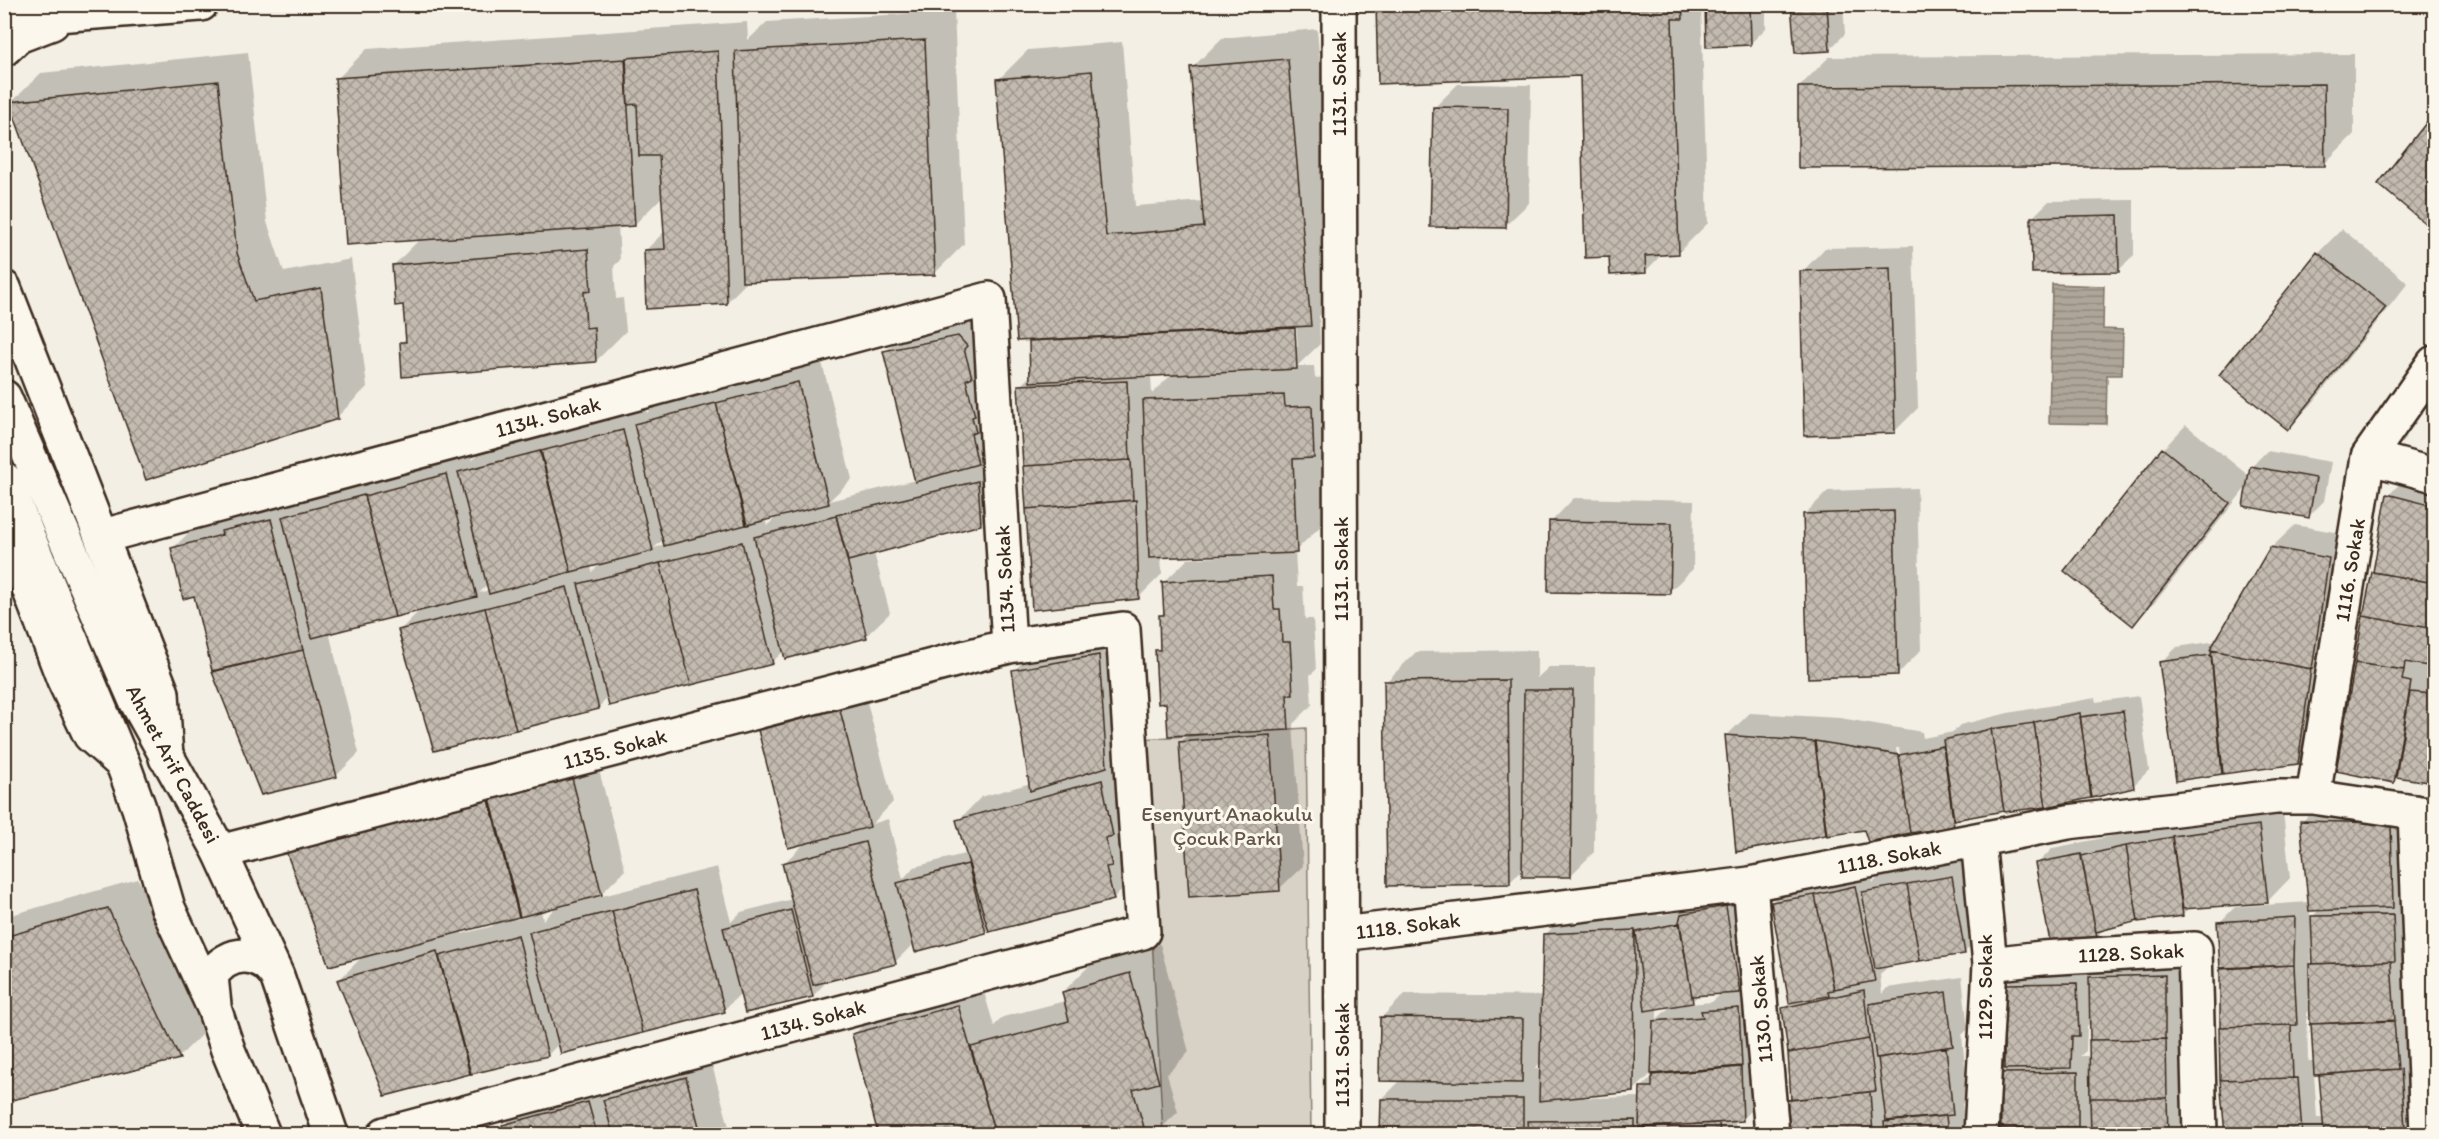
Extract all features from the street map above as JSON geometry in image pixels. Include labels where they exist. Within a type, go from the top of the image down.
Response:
[{"type":"street","points":[[4,19],[201,4]]},
{"type":"street","name":"1131. Sokak","points":[[1339,4],[1342,1134]]},
{"type":"street","points":[[4,49],[18,36],[79,13]]},
{"type":"street","points":[[4,288],[103,536],[162,693],[166,758]]},
{"type":"street","name":"1134. Sokak","points":[[103,536],[989,299],[1009,646],[1123,629],[1143,932],[385,1134]]},
{"type":"street","name":"1116. Sokak","points":[[2313,797],[2368,457],[2434,363]]},
{"type":"street","name":"Ahmet Arif Caddesi","points":[[4,397],[135,699],[220,852],[277,976],[331,1134]]},
{"type":"street","points":[[2368,457],[2434,475]]},
{"type":"street","name":"Ahmet Arif Caddesi","points":[[4,479],[123,764],[139,808],[168,908],[214,1008],[228,1050],[263,1134]]},
{"type":"street","points":[[4,523],[64,680],[90,735],[123,764]]},
{"type":"street","name":"1135. Sokak","points":[[220,852],[1009,646]]},
{"type":"street","name":"1118. Sokak","points":[[1342,934],[1750,884],[2068,822],[2276,797],[2313,797],[2425,814]]},
{"type":"street","points":[[2425,814],[2427,1134]]},
{"type":"street","name":"1129. Sokak","points":[[1978,840],[1989,964],[1980,1134]]},
{"type":"street","name":"1130. Sokak","points":[[1750,884],[1772,1134]]},
{"type":"street","name":"1128. Sokak","points":[[1989,964],[2042,958],[2194,949],[2200,1134]]},
{"type":"street","points":[[214,1008],[211,976],[217,967],[246,956],[257,957],[268,963],[277,976]]},
{"type":"green space","name":"Esenyurt Anaokulu Çocuk Parkı","points":[[1306,728],[1311,1134],[1163,1134],[1141,739]]},
{"type":"shaded area","points":[[2052,284],[2104,286],[2103,329],[2123,330],[2122,375],[2107,375],[2106,424],[2049,423]]},
{"type":"building","points":[[1376,4],[1682,4],[1683,19],[1672,19],[1679,254],[1645,256],[1646,273],[1610,275],[1609,257],[1585,258],[1580,76],[1378,84]]},
{"type":"building","points":[[1705,4],[1750,4],[1751,45],[1706,47]]},
{"type":"building","points":[[1791,4],[1827,4],[1830,51],[1795,53]]},
{"type":"building","points":[[925,40],[935,275],[742,282],[735,51]]},
{"type":"building","points":[[718,51],[727,304],[646,309],[644,250],[665,249],[659,156],[639,156],[637,104],[628,105],[626,58]]},
{"type":"building","points":[[625,59],[635,226],[346,245],[335,78]]},
{"type":"building","points":[[1288,59],[1311,326],[1017,341],[996,79],[1092,71],[1106,236],[1204,227],[1190,67]]},
{"type":"building","points":[[218,81],[237,253],[254,301],[321,288],[338,419],[146,480],[9,102]]},
{"type":"building","points":[[2324,84],[2325,166],[1798,168],[1798,87]]},
{"type":"building","points":[[1433,107],[1508,108],[1506,228],[1430,227]]},
{"type":"building","points":[[2434,113],[2434,231],[2378,184]]},
{"type":"building","points":[[2118,215],[2119,272],[2032,273],[2031,217]]},
{"type":"building","points":[[588,249],[591,291],[584,292],[586,328],[594,327],[596,362],[402,377],[400,342],[406,342],[403,305],[395,306],[392,265]]},
{"type":"building","points":[[2317,252],[2386,307],[2288,430],[2219,375]]},
{"type":"building","points":[[1890,268],[1895,433],[1804,436],[1800,271]]},
{"type":"building","points":[[1295,328],[1297,369],[1030,382],[1029,341]]},
{"type":"building","points":[[958,336],[967,346],[964,349],[972,377],[966,380],[975,416],[972,417],[976,432],[971,434],[978,464],[915,482],[883,351]]},
{"type":"building","points":[[1127,381],[1130,460],[1023,466],[1018,385]]},
{"type":"building","points":[[798,382],[829,504],[747,525],[716,403]]},
{"type":"building","points":[[1284,395],[1285,407],[1312,406],[1314,458],[1293,459],[1297,553],[1149,558],[1143,400]]},
{"type":"building","points":[[716,403],[746,525],[664,546],[634,424]]},
{"type":"building","points":[[623,430],[653,551],[571,572],[541,451]]},
{"type":"building","points":[[2434,432],[2434,450],[2430,449]]},
{"type":"building","points":[[2162,448],[2230,503],[2133,626],[2064,571]]},
{"type":"building","points":[[540,451],[571,572],[489,594],[458,472]]},
{"type":"building","points":[[1131,460],[1133,500],[1026,509],[1023,466]]},
{"type":"building","points":[[2250,466],[2316,478],[2309,518],[2243,506]]},
{"type":"building","points":[[446,474],[477,597],[395,617],[364,496]]},
{"type":"building","points":[[978,481],[981,525],[848,561],[836,515]]},
{"type":"building","points":[[2387,494],[2434,506],[2434,583],[2373,572]]},
{"type":"building","points":[[364,495],[395,617],[312,638],[282,517]]},
{"type":"building","points":[[1136,500],[1139,599],[1032,610],[1026,509]]},
{"type":"building","points":[[1894,511],[1898,675],[1808,678],[1803,514]]},
{"type":"building","points":[[836,516],[867,638],[785,659],[754,537]]},
{"type":"building","points":[[271,519],[303,650],[212,671],[194,596],[183,599],[171,548],[222,535],[221,531]]},
{"type":"building","points":[[1549,521],[1672,523],[1670,594],[1548,592]]},
{"type":"building","points":[[742,542],[773,664],[691,685],[660,563]]},
{"type":"building","points":[[2270,547],[2329,558],[2312,669],[2210,650]]},
{"type":"building","points":[[660,563],[691,685],[609,706],[578,584]]},
{"type":"building","points":[[2372,572],[2434,583],[2434,629],[2363,616]]},
{"type":"building","points":[[1272,576],[1274,609],[1280,609],[1282,642],[1290,642],[1293,695],[1287,695],[1289,730],[1168,736],[1166,703],[1158,704],[1155,650],[1160,650],[1159,615],[1164,615],[1162,582]]},
{"type":"building","points":[[567,587],[599,709],[516,730],[485,608]]},
{"type":"building","points":[[485,608],[516,730],[434,751],[398,630]]},
{"type":"building","points":[[2363,616],[2434,629],[2434,667],[2405,662],[2404,670],[2355,663]]},
{"type":"building","points":[[303,650],[337,777],[261,795],[212,672]]},
{"type":"building","points":[[2211,650],[2311,669],[2298,764],[2223,774]]},
{"type":"building","points":[[1099,655],[1107,767],[1030,791],[1012,670]]},
{"type":"building","points":[[2211,655],[2222,774],[2176,781],[2159,662]]},
{"type":"building","points":[[2355,663],[2404,670],[2402,680],[2411,682],[2394,783],[2336,771]]},
{"type":"building","points":[[1508,680],[1510,884],[1387,886],[1384,681]]},
{"type":"building","points":[[1524,690],[1573,690],[1571,877],[1522,877]]},
{"type":"building","points":[[2410,692],[2434,694],[2434,783],[2396,777]]},
{"type":"building","points":[[839,706],[870,827],[788,848],[757,726]]},
{"type":"building","points":[[2123,711],[2134,788],[2092,798],[2080,717]]},
{"type":"building","points":[[2080,713],[2091,798],[2046,807],[2034,722]]},
{"type":"building","points":[[2034,723],[2046,807],[2004,812],[1991,729]]},
{"type":"building","points":[[1991,729],[2004,811],[1954,820],[1943,740]]},
{"type":"building","points":[[1270,735],[1280,891],[1189,897],[1179,742]]},
{"type":"building","points":[[1725,735],[1815,742],[1826,835],[1736,852]]},
{"type":"building","points":[[1815,741],[1899,755],[1910,833],[1868,842],[1864,830],[1827,836]]},
{"type":"building","points":[[1943,746],[1954,827],[1910,833],[1899,755]]},
{"type":"building","points":[[571,774],[602,895],[520,917],[489,794]]},
{"type":"building","points":[[1102,780],[1113,836],[1105,838],[1112,866],[1106,867],[1114,900],[989,932],[956,820]]},
{"type":"building","points":[[487,792],[519,917],[329,966],[284,846]]},
{"type":"building","points":[[2300,821],[2391,823],[2393,908],[2309,911]]},
{"type":"building","points":[[2259,825],[2268,903],[2183,909],[2172,836]]},
{"type":"building","points":[[2172,837],[2183,916],[2138,922],[2126,845]]},
{"type":"building","points":[[865,842],[896,964],[813,985],[782,863]]},
{"type":"building","points":[[2126,846],[2138,921],[2096,932],[2081,856]]},
{"type":"building","points":[[2081,854],[2097,938],[2051,947],[2035,863]]},
{"type":"building","points":[[968,864],[986,933],[915,952],[897,883]]},
{"type":"building","points":[[1952,876],[1965,954],[1920,961],[1907,884]]},
{"type":"building","points":[[1907,884],[1920,961],[1875,969],[1862,892]]},
{"type":"building","points":[[1855,886],[1875,981],[1834,989],[1815,895]]},
{"type":"building","points":[[694,890],[725,1012],[643,1033],[612,911]]},
{"type":"building","points":[[1815,895],[1834,990],[1828,991],[1829,996],[1789,1003],[1771,902]]},
{"type":"building","points":[[1726,906],[1740,993],[1692,996],[1679,922],[1681,914]]},
{"type":"building","points":[[108,908],[180,1059],[4,1102],[4,937]]},
{"type":"building","points":[[791,910],[813,997],[745,1013],[723,928]]},
{"type":"building","points":[[612,911],[643,1033],[561,1054],[529,932]]},
{"type":"building","points":[[2393,915],[2395,961],[2313,964],[2311,916]]},
{"type":"building","points":[[2295,917],[2294,965],[2220,968],[2217,922]]},
{"type":"building","points":[[1680,923],[1693,1003],[1645,1011],[1636,932]]},
{"type":"building","points":[[1635,930],[1634,1092],[1539,1101],[1543,934]]},
{"type":"building","points":[[518,935],[548,1056],[471,1074],[439,956]]},
{"type":"building","points":[[437,951],[470,1074],[385,1096],[337,980]]},
{"type":"building","points":[[2391,961],[2395,1020],[2310,1024],[2309,964]]},
{"type":"building","points":[[2294,965],[2297,1025],[2220,1027],[2220,969]]},
{"type":"building","points":[[1130,973],[1159,1083],[1133,1090],[1146,1134],[995,1134],[971,1047],[1069,1021],[1062,992]]},
{"type":"building","points":[[2165,975],[2165,1039],[2090,1040],[2089,977]]},
{"type":"building","points":[[2077,983],[2079,1036],[2072,1036],[2071,1068],[2004,1069],[2004,984]]},
{"type":"building","points":[[1864,990],[1869,1039],[1788,1053],[1782,1008]]},
{"type":"building","points":[[1946,992],[1953,1046],[1876,1058],[1869,1004]]},
{"type":"building","points":[[958,1005],[995,1134],[878,1134],[852,1034]]},
{"type":"building","points":[[1739,1008],[1742,1066],[1651,1074],[1653,1021],[1703,1017],[1701,1011]]},
{"type":"building","points":[[1380,1017],[1523,1019],[1522,1083],[1379,1081]]},
{"type":"building","points":[[2394,1021],[2398,1069],[2314,1075],[2311,1024]]},
{"type":"building","points":[[2291,1025],[2293,1078],[2220,1080],[2219,1027]]},
{"type":"building","points":[[1869,1039],[1876,1091],[1791,1100],[1788,1053]]},
{"type":"building","points":[[2166,1039],[2167,1098],[2090,1098],[2089,1040]]},
{"type":"building","points":[[1946,1047],[1953,1115],[1886,1121],[1878,1058]]},
{"type":"building","points":[[1741,1067],[1743,1121],[1639,1128],[1640,1087],[1652,1087],[1652,1075]]},
{"type":"building","points":[[2401,1069],[2405,1128],[2324,1132],[2319,1075]]},
{"type":"building","points":[[2078,1072],[2078,1127],[2001,1128],[2000,1073]]},
{"type":"building","points":[[686,1077],[701,1134],[613,1134],[603,1100]]},
{"type":"building","points":[[2298,1078],[2302,1133],[2225,1134],[2220,1080]]},
{"type":"building","points":[[1870,1092],[1873,1134],[1790,1134],[1787,1100]]},
{"type":"building","points":[[2090,1098],[2167,1098],[2168,1134],[2091,1134]]},
{"type":"building","points":[[1381,1099],[1523,1099],[1523,1134],[1380,1134]]},
{"type":"building","points":[[588,1102],[597,1134],[505,1134],[502,1125]]},
{"type":"building","points":[[1946,1116],[1948,1134],[1885,1134],[1884,1122]]},
{"type":"building","points":[[1635,1120],[1635,1134],[1528,1134],[1527,1121]]},
{"type":"building","points":[[1719,1123],[1720,1134],[1646,1134],[1646,1127]]},
{"type":"building","points":[[2001,1128],[2079,1128],[2079,1134],[2001,1134]]},
{"type":"building","points":[[2404,1128],[2404,1134],[2321,1134],[2321,1132]]}]
